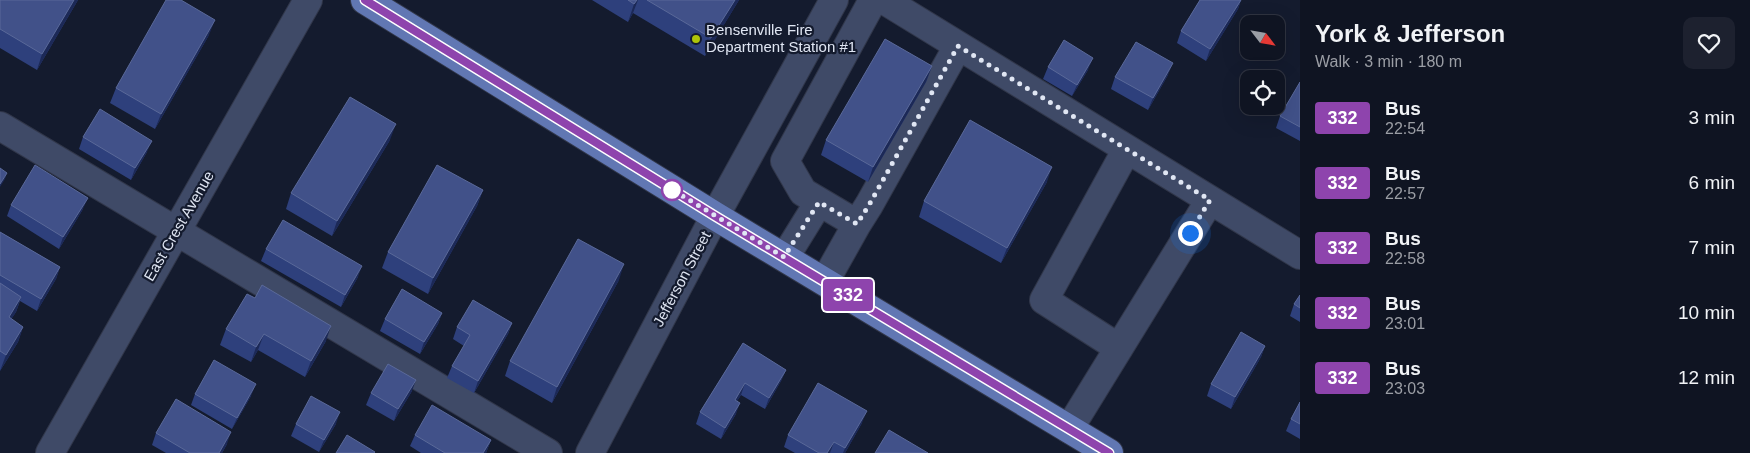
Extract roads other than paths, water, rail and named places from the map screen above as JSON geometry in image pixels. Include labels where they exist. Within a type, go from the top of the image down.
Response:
[{"type":"main road","points":[[365,0],[715,216],[1109,453]]},
{"type":"street","name":"East Crest Avenue","points":[[50,453],[308,0]]},
{"type":"street","name":"Jefferson Street","points":[[590,453],[715,216],[834,0]]},
{"type":"street","points":[[785,161],[873,0]]},
{"type":"street","points":[[884,0],[1300,255]]},
{"type":"street","points":[[825,281],[958,46]]},
{"type":"street","points":[[0,126],[548,453]]},
{"type":"street","points":[[755,144],[785,161],[803,192],[857,224]]},
{"type":"street","points":[[1119,348],[1044,300],[1127,149]]},
{"type":"street","points":[[1069,429],[1210,200]]},
{"type":"street","points":[[784,257],[819,202]]},
{"type":"place","name":"Bensenville Fire Department Station #1","points":[[696,39]]}]
